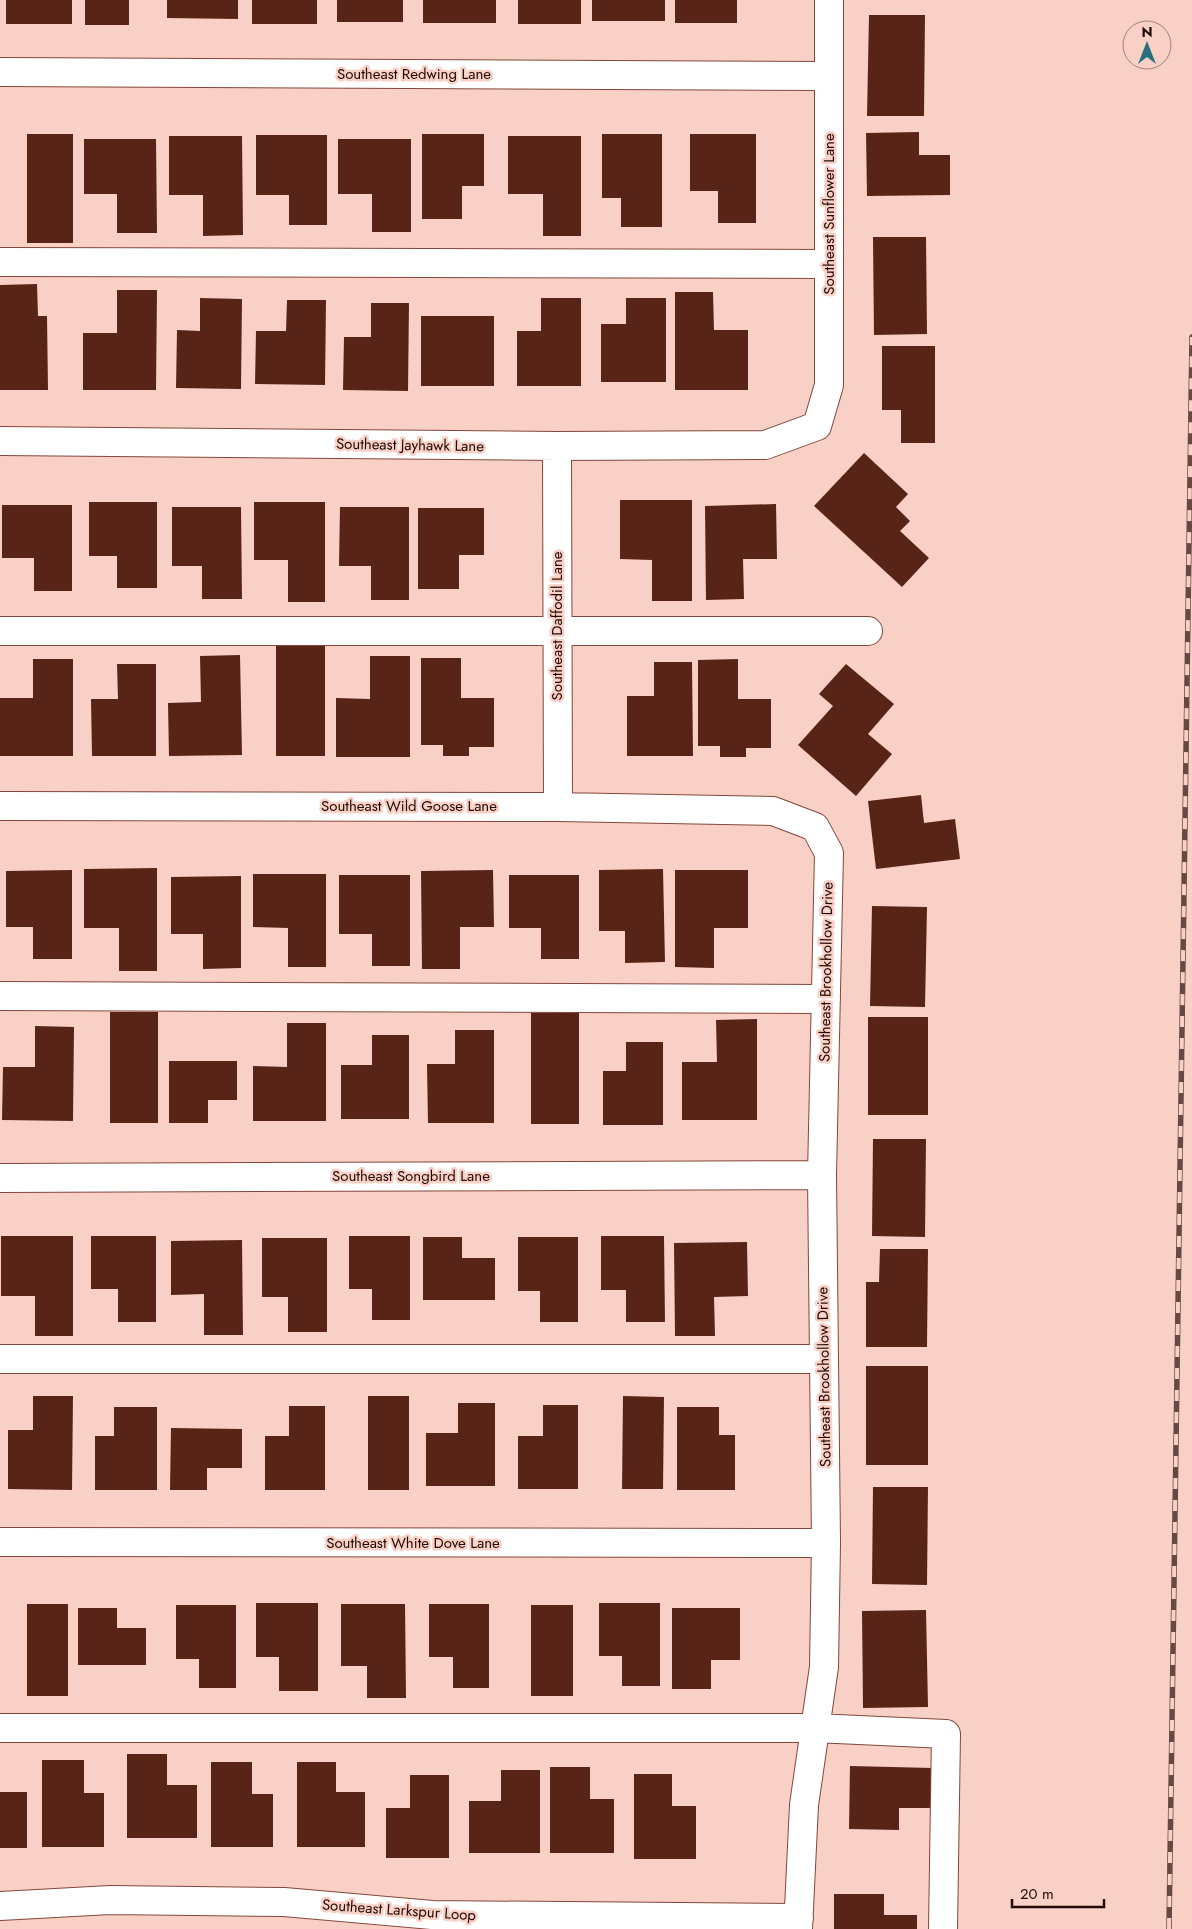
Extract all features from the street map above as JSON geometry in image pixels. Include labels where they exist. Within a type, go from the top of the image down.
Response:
[{"type":"street","name":"Southeast Sunflower Lane","points":[[817,426],[829,386],[829,0]]},
{"type":"street","name":"Southeast Redwing Lane","points":[[0,72],[829,76]]},
{"type":"street","points":[[0,262],[829,264]]},
{"type":"street","name":"Southeast Jayhawk Lane","points":[[0,441],[557,446],[765,445],[817,426]]},
{"type":"street","name":"Southeast Daffodil Lane","points":[[557,446],[556,631],[558,807]]},
{"type":"street","points":[[0,631],[868,631]]},
{"type":"street","name":"Southeast Wild Goose Lane","points":[[0,806],[558,807],[773,811],[815,827]]},
{"type":"street","name":"Southeast Brookhollow Drive","points":[[798,1924],[804,1805],[824,1667],[826,1544],[822,1175],[829,853],[815,827]]},
{"type":"street","points":[[0,996],[826,999]]},
{"type":"street","name":"Southeast Songbird Lane","points":[[0,1178],[822,1175]]},
{"type":"street","points":[[0,1359],[824,1359]]},
{"type":"street","name":"Southeast White Dove Lane","points":[[0,1542],[826,1544]]},
{"type":"street","points":[[0,1728],[815,1728],[946,1734],[943,1929]]},
{"type":"street","name":"Southeast Larkspur Loop","points":[[0,1906],[110,1900],[284,1902],[432,1915],[798,1924]]},
{"type":"building","points":[[6,0],[72,0],[72,24],[6,24]]},
{"type":"building","points":[[85,0],[129,0],[129,25],[85,25]]},
{"type":"building","points":[[167,0],[238,0],[238,19],[167,18]]},
{"type":"building","points":[[252,0],[317,0],[317,24],[252,24]]},
{"type":"building","points":[[337,0],[403,0],[403,22],[337,22]]},
{"type":"building","points":[[423,0],[496,0],[496,23],[423,23]]},
{"type":"building","points":[[518,0],[581,0],[581,24],[518,24]]},
{"type":"building","points":[[592,0],[665,0],[665,21],[592,21]]},
{"type":"building","points":[[675,0],[737,0],[737,23],[675,23]]},
{"type":"building","points":[[869,15],[925,15],[924,116],[867,116]]},
{"type":"building","points":[[919,132],[919,155],[950,155],[950,195],[867,196],[866,133]]},
{"type":"building","points":[[27,134],[73,134],[73,243],[27,243]]},
{"type":"building","points":[[422,134],[484,134],[484,186],[462,186],[462,219],[422,219]]},
{"type":"building","points":[[602,134],[662,134],[662,227],[621,227],[621,198],[602,198]]},
{"type":"building","points":[[690,134],[756,134],[756,223],[718,223],[718,191],[690,191]]},
{"type":"building","points":[[256,135],[327,135],[327,225],[289,225],[289,195],[256,195]]},
{"type":"building","points":[[169,136],[242,136],[243,235],[203,236],[203,195],[169,195]]},
{"type":"building","points":[[508,136],[581,136],[581,236],[543,236],[543,194],[508,194]]},
{"type":"building","points":[[84,139],[156,139],[157,233],[117,233],[117,194],[84,194]]},
{"type":"building","points":[[338,139],[411,139],[411,232],[372,232],[372,194],[338,194]]},
{"type":"building","points":[[873,237],[926,237],[927,334],[874,335]]},
{"type":"building","points":[[37,284],[38,316],[47,316],[48,390],[0,390],[0,285]]},
{"type":"building","points":[[117,290],[157,290],[156,390],[83,390],[83,333],[117,333]]},
{"type":"building","points":[[675,292],[713,292],[714,330],[748,330],[748,390],[675,390]]},
{"type":"building","points":[[200,298],[242,299],[241,389],[176,388],[177,330],[200,331]]},
{"type":"building","points":[[541,298],[581,298],[581,386],[517,386],[517,331],[541,331]]},
{"type":"building","points":[[626,298],[666,298],[666,382],[601,382],[601,324],[626,324]]},
{"type":"building","points":[[287,300],[326,300],[325,385],[255,384],[256,331],[286,331]]},
{"type":"building","points":[[371,303],[409,303],[408,391],[343,390],[344,337],[371,337]]},
{"type":"building","points":[[421,316],[494,316],[494,386],[421,386]]},
{"type":"building","points":[[882,346],[935,346],[935,443],[901,443],[901,410],[882,410]]},
{"type":"building","points":[[864,453],[908,494],[896,507],[910,521],[900,531],[929,558],[902,587],[814,506]]},
{"type":"building","points":[[620,500],[692,500],[692,601],[652,601],[652,560],[620,559]]},
{"type":"building","points":[[89,502],[157,502],[157,588],[117,588],[117,556],[89,556]]},
{"type":"building","points":[[254,502],[325,502],[325,602],[288,602],[288,560],[254,560]]},
{"type":"building","points":[[776,504],[777,559],[743,559],[744,599],[706,600],[705,506]]},
{"type":"building","points":[[2,505],[72,505],[72,591],[34,591],[34,558],[2,558]]},
{"type":"building","points":[[172,507],[241,507],[242,599],[202,599],[202,566],[172,566]]},
{"type":"building","points":[[340,507],[409,507],[409,600],[371,600],[371,566],[339,566]]},
{"type":"building","points":[[418,508],[484,508],[484,555],[459,555],[459,589],[418,589]]},
{"type":"building","points":[[276,645],[325,645],[325,756],[276,756]]},
{"type":"building","points":[[240,655],[242,755],[169,756],[168,703],[201,702],[200,656]]},
{"type":"building","points":[[370,656],[410,656],[410,757],[336,757],[336,698],[370,699]]},
{"type":"building","points":[[421,658],[461,658],[461,698],[494,698],[494,747],[469,747],[469,756],[443,756],[443,745],[421,745]]},
{"type":"building","points":[[33,659],[73,659],[73,756],[0,756],[0,698],[33,698]]},
{"type":"building","points":[[738,659],[738,699],[771,699],[771,748],[746,748],[746,757],[720,757],[720,746],[698,746],[698,660]]},
{"type":"building","points":[[654,662],[692,662],[693,756],[627,756],[627,696],[654,696]]},
{"type":"building","points":[[117,664],[156,664],[156,756],[92,756],[91,699],[118,699]]},
{"type":"building","points":[[846,664],[894,704],[868,734],[892,754],[856,796],[798,745],[833,706],[819,694]]},
{"type":"building","points":[[921,795],[924,823],[955,819],[960,859],[876,869],[868,801]]},
{"type":"building","points":[[157,868],[157,971],[119,971],[119,928],[84,928],[84,869]]},
{"type":"building","points":[[663,869],[665,962],[625,963],[625,931],[599,931],[599,870]]},
{"type":"building","points":[[72,870],[72,959],[33,959],[33,927],[6,927],[6,871]]},
{"type":"building","points":[[493,870],[494,927],[460,927],[460,969],[422,969],[421,871]]},
{"type":"building","points":[[675,870],[748,870],[748,928],[714,928],[714,968],[675,967]]},
{"type":"building","points":[[253,874],[326,874],[326,967],[288,967],[288,928],[253,927]]},
{"type":"building","points":[[339,875],[410,875],[410,966],[372,966],[372,934],[339,934]]},
{"type":"building","points":[[509,875],[579,875],[579,959],[541,959],[541,928],[509,928]]},
{"type":"building","points":[[241,876],[241,968],[203,969],[203,934],[171,934],[171,877]]},
{"type":"building","points":[[872,906],[927,907],[925,1007],[870,1006]]},
{"type":"building","points":[[110,1012],[158,1012],[158,1123],[110,1123]]},
{"type":"building","points":[[531,1013],[579,1013],[579,1124],[531,1124]]},
{"type":"building","points":[[868,1017],[928,1017],[928,1115],[868,1115]]},
{"type":"building","points":[[757,1019],[757,1120],[682,1120],[682,1062],[717,1062],[716,1020]]},
{"type":"building","points":[[287,1023],[326,1023],[326,1121],[253,1121],[253,1066],[287,1067]]},
{"type":"building","points":[[35,1026],[74,1027],[73,1121],[2,1120],[3,1067],[35,1067]]},
{"type":"building","points":[[455,1030],[494,1030],[494,1123],[428,1123],[427,1064],[455,1064]]},
{"type":"building","points":[[372,1035],[409,1035],[409,1119],[341,1119],[341,1065],[372,1065]]},
{"type":"building","points":[[626,1042],[663,1042],[663,1125],[603,1125],[603,1071],[626,1071]]},
{"type":"building","points":[[169,1061],[237,1061],[237,1100],[208,1100],[208,1123],[169,1123]]},
{"type":"building","points":[[873,1139],[926,1139],[925,1237],[872,1236]]},
{"type":"building","points":[[1,1236],[73,1236],[73,1336],[35,1336],[35,1296],[1,1296]]},
{"type":"building","points":[[91,1236],[156,1236],[156,1322],[118,1322],[118,1289],[91,1289]]},
{"type":"building","points":[[349,1236],[410,1236],[410,1320],[372,1320],[372,1289],[349,1289]]},
{"type":"building","points":[[601,1236],[664,1236],[665,1322],[626,1322],[626,1290],[601,1290]]},
{"type":"building","points":[[423,1237],[462,1237],[462,1258],[495,1258],[495,1300],[423,1300]]},
{"type":"building","points":[[518,1237],[578,1237],[578,1322],[540,1322],[540,1291],[518,1291]]},
{"type":"building","points":[[262,1238],[327,1238],[327,1332],[288,1332],[288,1297],[262,1297]]},
{"type":"building","points":[[242,1240],[243,1335],[204,1335],[204,1294],[171,1295],[171,1241]]},
{"type":"building","points":[[747,1242],[748,1296],[714,1297],[715,1336],[675,1336],[674,1243]]},
{"type":"building","points":[[880,1249],[928,1249],[927,1347],[866,1347],[866,1282],[879,1282]]},
{"type":"building","points":[[866,1366],[928,1366],[928,1465],[866,1465]]},
{"type":"building","points":[[33,1396],[73,1396],[72,1490],[8,1489],[8,1430],[33,1430]]},
{"type":"building","points":[[368,1396],[409,1396],[409,1490],[368,1490]]},
{"type":"building","points":[[623,1396],[664,1397],[663,1489],[622,1489]]},
{"type":"building","points":[[458,1403],[495,1403],[495,1486],[426,1486],[426,1433],[458,1433]]},
{"type":"building","points":[[543,1405],[578,1405],[578,1489],[518,1489],[518,1436],[543,1436]]},
{"type":"building","points":[[289,1406],[325,1406],[325,1490],[265,1490],[265,1436],[289,1436]]},
{"type":"building","points":[[114,1407],[157,1407],[157,1490],[95,1490],[95,1436],[114,1436]]},
{"type":"building","points":[[677,1407],[719,1407],[719,1435],[735,1435],[735,1490],[677,1490]]},
{"type":"building","points":[[171,1428],[242,1429],[242,1468],[207,1468],[207,1490],[170,1490]]},
{"type":"building","points":[[873,1487],[928,1487],[927,1585],[872,1584]]},
{"type":"building","points":[[256,1603],[318,1603],[318,1691],[279,1691],[279,1657],[256,1657]]},
{"type":"building","points":[[599,1603],[660,1603],[660,1686],[622,1686],[622,1656],[599,1656]]},
{"type":"building","points":[[27,1604],[68,1604],[68,1696],[27,1696]]},
{"type":"building","points":[[341,1604],[405,1604],[406,1698],[367,1698],[367,1666],[341,1666]]},
{"type":"building","points":[[429,1604],[489,1604],[489,1688],[453,1688],[453,1657],[429,1657]]},
{"type":"building","points":[[176,1605],[236,1605],[236,1688],[199,1688],[199,1659],[176,1659]]},
{"type":"building","points":[[531,1605],[573,1605],[573,1696],[531,1696]]},
{"type":"building","points":[[78,1608],[117,1608],[117,1628],[146,1628],[146,1665],[78,1665]]},
{"type":"building","points":[[672,1608],[740,1608],[740,1660],[711,1660],[711,1689],[672,1689]]},
{"type":"building","points":[[926,1610],[928,1707],[863,1708],[862,1611]]},
{"type":"building","points":[[127,1754],[167,1754],[167,1785],[197,1785],[197,1838],[127,1838]]},
{"type":"building","points":[[42,1760],[84,1760],[84,1793],[104,1793],[104,1847],[42,1847]]},
{"type":"building","points":[[211,1762],[252,1762],[252,1794],[273,1794],[273,1847],[211,1847]]},
{"type":"building","points":[[297,1762],[336,1762],[336,1792],[365,1792],[365,1847],[297,1847]]},
{"type":"building","points":[[850,1766],[933,1768],[932,1808],[899,1808],[899,1830],[849,1829]]},
{"type":"building","points":[[550,1767],[590,1767],[590,1799],[614,1799],[614,1853],[550,1853]]},
{"type":"building","points":[[501,1770],[540,1770],[540,1853],[469,1853],[469,1801],[501,1801]]},
{"type":"building","points":[[634,1774],[672,1774],[672,1806],[696,1806],[696,1859],[634,1859]]},
{"type":"building","points":[[410,1775],[449,1775],[449,1858],[386,1858],[386,1808],[410,1808]]},
{"type":"building","points":[[0,1792],[27,1792],[27,1848],[0,1848]]},
{"type":"building","points":[[834,1894],[884,1894],[884,1915],[917,1915],[917,1929],[834,1929]]},
{"type":"railway","points":[[1169,1929],[1192,337]]}]
